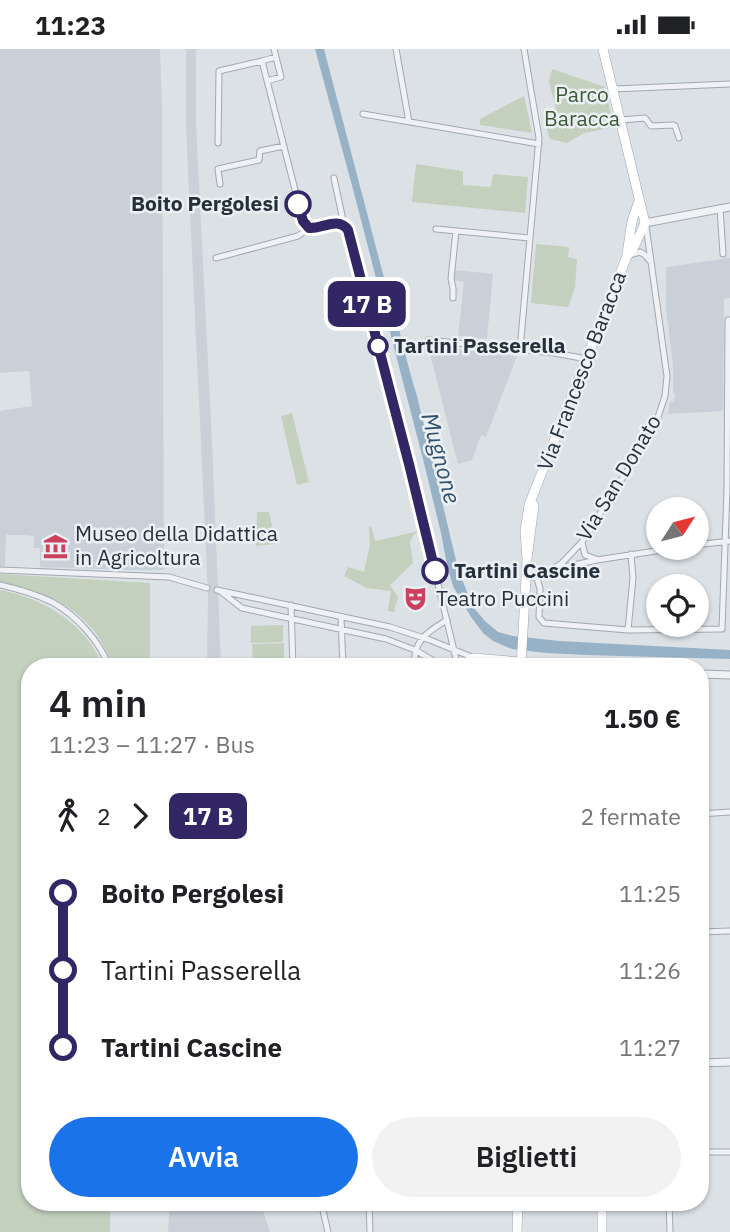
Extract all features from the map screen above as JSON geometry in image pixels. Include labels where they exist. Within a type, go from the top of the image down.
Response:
[{"type":"main road","name":"Via Francesco Baracca","points":[[603,49],[621,120],[638,204],[638,219],[645,223],[627,256]]},
{"type":"main road","name":"Via Francesco Baracca","points":[[521,658],[527,559],[538,486],[627,256],[632,221],[638,204]]},
{"type":"main road","points":[[474,657],[486,658]]},
{"type":"main road","points":[[517,1232],[518,1211]]},
{"type":"main road","points":[[603,1211],[603,1232]]},
{"type":"street","points":[[267,81],[281,77],[274,49]]},
{"type":"street","points":[[396,49],[409,122]]},
{"type":"street","points":[[520,349],[539,144],[524,49]]},
{"type":"street","points":[[218,143],[219,71],[276,57]]},
{"type":"street","points":[[262,61],[303,221],[309,228],[314,229],[339,222],[348,230],[456,658]]},
{"type":"street","points":[[613,89],[730,84]]},
{"type":"street","points":[[363,114],[539,144]]},
{"type":"street","points":[[621,120],[642,118],[651,126],[673,125],[679,138]]},
{"type":"street","points":[[220,184],[218,169],[259,160],[260,151],[284,146]]},
{"type":"street","points":[[334,177],[344,225]]},
{"type":"street","points":[[645,223],[730,207]]},
{"type":"street","points":[[720,208],[723,254]]},
{"type":"street","name":"Via Francesco Baracca","points":[[645,223],[652,263]]},
{"type":"street","points":[[216,258],[298,236],[309,228]]},
{"type":"street","points":[[436,229],[530,238]]},
{"type":"street","points":[[453,298],[451,279],[456,231]]},
{"type":"street","name":"Via Francesco Baracca","points":[[627,256],[640,252],[652,263]]},
{"type":"street","name":"Via San Donato","points":[[537,578],[567,559],[582,542],[658,417],[665,396],[667,376],[652,263]]},
{"type":"street","points":[[526,577],[537,578],[540,589],[539,617],[542,622],[628,630],[722,629],[728,541],[729,320]]},
{"type":"street","points":[[428,340],[587,359]]},
{"type":"street","points":[[709,543],[728,541]]},
{"type":"street","points":[[582,542],[585,555],[597,559]]},
{"type":"street","points":[[553,569],[646,552]]},
{"type":"street","points":[[628,630],[633,578],[631,554]]},
{"type":"street","points":[[0,571],[158,576],[207,588]]},
{"type":"street","points":[[0,585],[26,591],[53,603],[85,629],[105,658]]},
{"type":"street","points":[[429,658],[386,639],[242,608],[217,590],[390,627],[474,657]]},
{"type":"street","points":[[291,605],[293,658]]},
{"type":"street","points":[[341,617],[343,658]]},
{"type":"street","points":[[415,658],[415,650],[422,638],[447,619]]},
{"type":"street","points":[[709,674],[730,675]]},
{"type":"street","points":[[709,813],[730,812]]},
{"type":"street","points":[[709,932],[730,932]]},
{"type":"street","points":[[709,1063],[730,1062]]},
{"type":"street","points":[[709,1153],[730,1152]]},
{"type":"street","points":[[323,1211],[328,1232]]},
{"type":"street","points":[[369,1211],[370,1232]]},
{"type":"street","points":[[669,1211],[670,1232]]},
{"type":"shaded area","points":[[0,49],[160,49],[164,570],[40,567],[40,548],[34,548],[34,536],[25,535],[6,535],[5,566],[0,566],[0,411],[32,406],[29,371],[0,373]]},
{"type":"shaded area","points":[[186,49],[196,49],[196,126],[221,658],[207,658],[208,593],[186,126]]},
{"type":"shaded area","points":[[730,258],[730,298],[724,299],[723,411],[668,414],[670,402],[674,401],[675,395],[666,309],[666,267]]},
{"type":"shaded area","points":[[455,270],[493,274],[487,339],[458,336],[464,282],[454,280]]},
{"type":"shaded area","points":[[428,346],[517,356],[486,437],[481,435],[472,460],[458,464]]},
{"type":"shaded area","points":[[169,1211],[263,1211],[270,1232],[168,1232]]},
{"type":"green space","name":"Parco Baracca","points":[[552,69],[605,87],[614,127],[584,133],[567,143],[550,139],[543,118],[549,117],[556,109],[549,82]]},
{"type":"green space","points":[[524,96],[532,133],[480,125],[480,119]]},
{"type":"green space","points":[[416,164],[463,171],[463,185],[491,187],[493,174],[528,177],[525,213],[412,202]]},
{"type":"green space","points":[[536,244],[569,247],[568,257],[577,259],[575,288],[568,307],[531,303]]},
{"type":"green space","points":[[292,413],[309,482],[297,485],[281,416]]},
{"type":"green space","points":[[257,512],[269,512],[274,544],[256,546]]},
{"type":"green space","points":[[371,526],[375,541],[419,531],[410,542],[413,563],[390,585],[398,597],[394,612],[388,611],[391,591],[367,588],[344,576],[348,567],[364,572]]},
{"type":"green space","points":[[0,574],[150,583],[150,658],[110,658],[88,624],[69,608],[24,588],[0,582]]},
{"type":"green space","points":[[0,590],[32,599],[62,615],[86,638],[99,658],[21,658],[21,1211],[110,1211],[110,1232],[0,1232]]},
{"type":"green space","points":[[283,625],[283,642],[251,643],[251,626]]},
{"type":"green space","points":[[284,643],[284,658],[253,658],[252,644]]},
{"type":"water","points":[[315,49],[324,49],[417,396],[458,569],[473,607],[498,632],[513,636],[730,650],[730,659],[546,653],[512,649],[493,641],[483,633],[453,586]]},
{"type":"bus line","points":[[298,204],[303,221],[309,228],[341,222],[348,230],[435,571]]},
{"type":"place","name":"Boito Pergolesi","points":[[298,204]]},
{"type":"place","name":"Tartini Passerella","points":[[378,346]]},
{"type":"place","name":"Museo della Didattica in Agricoltura","points":[[55,546]]},
{"type":"place","name":"Tartini Cascine","points":[[435,571]]},
{"type":"place","name":"Teatro Puccini","points":[[416,599]]},
{"type":"water label","name":"Mugnone","points":[[441,458]]}]
